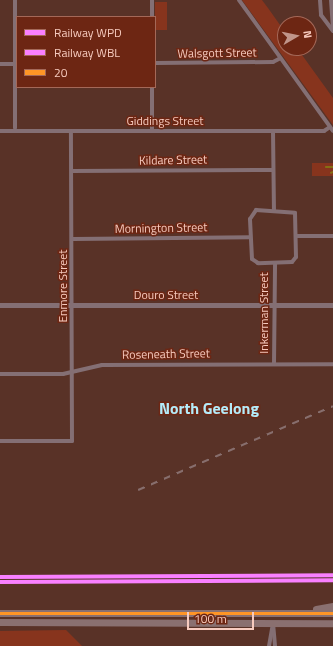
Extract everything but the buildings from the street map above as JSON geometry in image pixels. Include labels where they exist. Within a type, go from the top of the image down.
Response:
[{"type":"highway","points":[[290,613],[333,606]]},
{"type":"highway","points":[[0,613],[333,613]]},
{"type":"highway","points":[[273,613],[273,623]]},
{"type":"highway","points":[[0,622],[333,624]]},
{"type":"street","points":[[14,128],[16,0]]},
{"type":"street","points":[[152,0],[152,16]]},
{"type":"street","points":[[239,0],[279,59],[333,131]]},
{"type":"street","points":[[320,0],[321,15],[333,30]]},
{"type":"street","points":[[331,0],[333,30]]},
{"type":"street","name":"Walsgott Street","points":[[156,63],[273,62],[279,59]]},
{"type":"street","points":[[0,64],[16,64]]},
{"type":"street","points":[[152,88],[152,131]]},
{"type":"street","name":"Giddings Street","points":[[0,131],[14,128],[71,131],[324,131],[330,127]]},
{"type":"street","name":"Enmore Street","points":[[0,441],[72,441],[73,239],[71,131]]},
{"type":"street","points":[[273,131],[274,210]]},
{"type":"street","name":"Kildare Street","points":[[72,171],[273,170]]},
{"type":"street","points":[[274,210],[295,213],[297,236],[295,260],[275,263],[254,262],[250,236],[253,211],[274,210]]},
{"type":"street","name":"Mornington Street","points":[[73,239],[250,236]]},
{"type":"street","points":[[297,236],[333,236]]},
{"type":"street","name":"Inkerman Street","points":[[274,364],[275,263]]},
{"type":"street","name":"Douro Street","points":[[0,305],[333,305]]},
{"type":"street","name":"Roseneath Street","points":[[0,374],[72,372],[102,365],[333,364]]},
{"type":"street","points":[[269,646],[273,623]]},
{"type":"street","points":[[273,623],[275,646]]},
{"type":"shaded area","points":[[242,0],[262,0],[268,8],[277,21],[277,48]]},
{"type":"shaded area","points":[[155,2],[167,2],[167,30],[156,30]]},
{"type":"shaded area","points":[[283,56],[303,56],[333,98],[333,125]]},
{"type":"shaded area","points":[[312,163],[333,163],[333,176],[312,176]]},
{"type":"shaded area","points":[[66,630],[82,646],[0,646],[0,631]]},
{"type":"waterway","points":[[326,167],[333,167]]},
{"type":"railway","points":[[138,490],[333,406]]},
{"type":"rail line","name":"WPD","points":[[0,577],[333,575]]},
{"type":"rail line","name":"WBL","points":[[0,582],[333,580]]},
{"type":"transit line","name":"20","points":[[0,613],[333,613]]},
{"type":"district","name":"North Geelong","points":[[209,408]]}]
